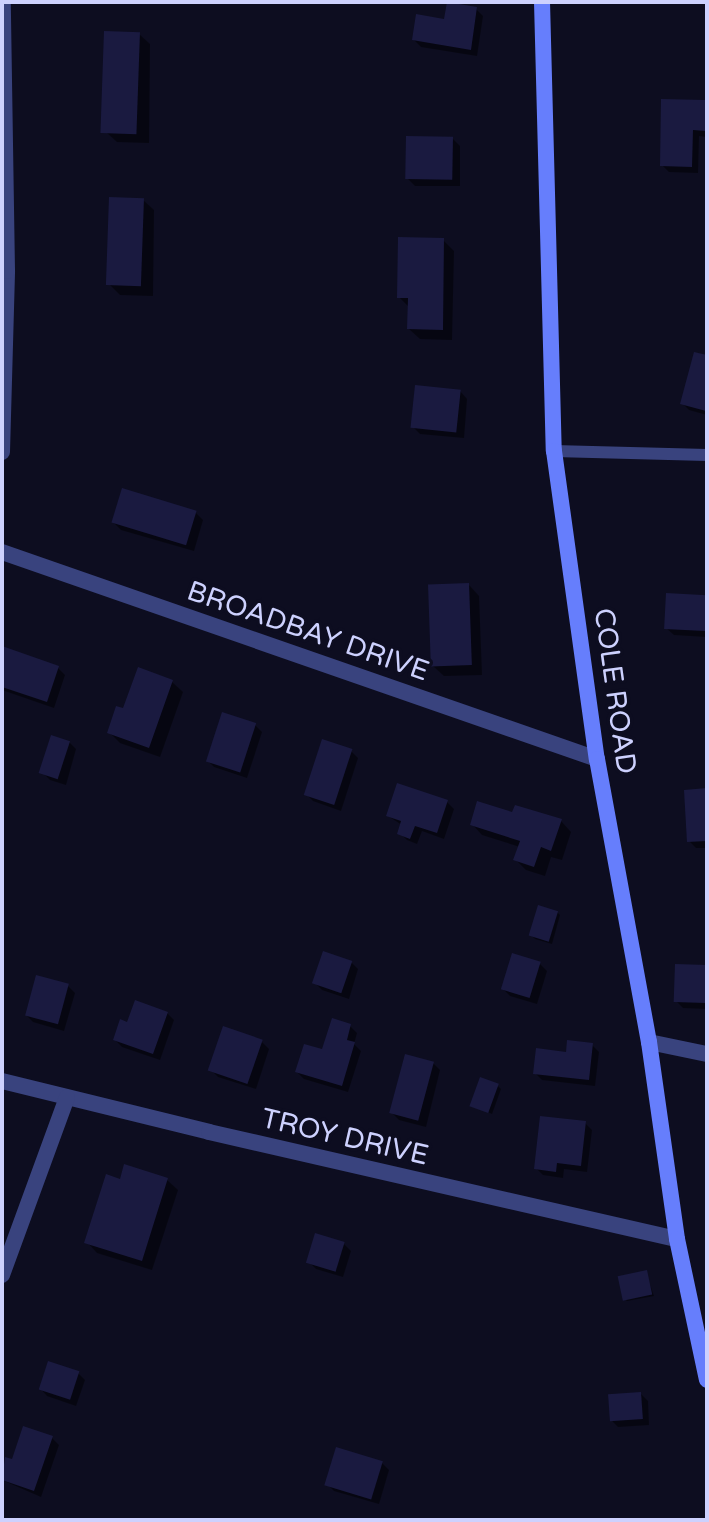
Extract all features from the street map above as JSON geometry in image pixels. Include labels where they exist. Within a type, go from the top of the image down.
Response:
[{"type":"street","points":[[2,452],[7,271],[3,2]]},
{"type":"street","name":"COLE ROAD","points":[[542,2],[554,451],[597,759],[649,1042],[677,1239],[707,1380]]},
{"type":"street","name":"BROADBAY DRIVE","points":[[2,552],[597,759]]},
{"type":"street","points":[[649,1042],[707,1054]]},
{"type":"street","name":"TROY DRIVE","points":[[2,1081],[677,1239]]},
{"type":"street","points":[[2,1275],[67,1097]]},
{"type":"lane","points":[[554,451],[707,455]]},
{"type":"building","points":[[447,2],[477,7],[471,50],[412,40],[416,14],[444,19]]},
{"type":"building","points":[[104,31],[140,32],[136,134],[100,133]]},
{"type":"building","points":[[661,99],[705,100],[705,131],[693,130],[692,167],[660,166]]},
{"type":"building","points":[[406,136],[453,137],[452,180],[405,179]]},
{"type":"building","points":[[109,197],[144,198],[141,286],[106,285]]},
{"type":"building","points":[[398,237],[444,238],[443,330],[407,329],[408,298],[397,298]]},
{"type":"building","points":[[694,352],[707,355],[706,411],[680,404]]},
{"type":"building","points":[[415,385],[461,390],[456,433],[411,428]]},
{"type":"building","points":[[122,488],[197,511],[186,545],[111,522]]},
{"type":"building","points":[[469,583],[472,665],[431,666],[428,584]]},
{"type":"building","points":[[666,593],[707,595],[705,631],[664,629]]},
{"type":"building","points":[[2,646],[59,666],[47,702],[2,687]]},
{"type":"building","points":[[138,667],[173,680],[149,748],[107,733],[116,706],[123,708]]},
{"type":"building","points":[[222,712],[256,723],[240,773],[206,761]]},
{"type":"building","points":[[51,735],[70,741],[58,779],[39,773]]},
{"type":"building","points":[[322,739],[352,749],[334,805],[304,795]]},
{"type":"building","points":[[397,783],[448,800],[437,833],[415,826],[410,839],[397,834],[401,821],[386,816]]},
{"type":"building","points":[[707,788],[707,841],[687,842],[684,790]]},
{"type":"building","points":[[477,801],[512,812],[515,805],[562,819],[551,851],[541,847],[534,867],[513,860],[520,841],[470,825]]},
{"type":"building","points":[[538,905],[558,911],[549,942],[529,936]]},
{"type":"building","points":[[323,951],[352,961],[341,993],[312,983]]},
{"type":"building","points":[[512,953],[541,962],[530,998],[501,989]]},
{"type":"building","points":[[675,964],[707,965],[706,1003],[674,1002]]},
{"type":"building","points":[[36,975],[69,984],[58,1024],[25,1016]]},
{"type":"building","points":[[135,1000],[168,1012],[153,1054],[113,1040],[120,1019],[127,1022]]},
{"type":"building","points":[[332,1018],[351,1024],[347,1040],[355,1042],[342,1086],[295,1072],[304,1044],[322,1049]]},
{"type":"building","points":[[223,1026],[263,1040],[247,1084],[208,1070]]},
{"type":"building","points":[[567,1040],[593,1043],[589,1080],[533,1074],[536,1048],[566,1052]]},
{"type":"building","points":[[405,1054],[434,1062],[418,1121],[389,1113]]},
{"type":"building","points":[[480,1077],[499,1084],[488,1113],[469,1106]]},
{"type":"building","points":[[540,1116],[586,1121],[581,1166],[557,1163],[556,1172],[534,1169]]},
{"type":"building","points":[[124,1164],[168,1178],[142,1261],[84,1243],[106,1174],[120,1179]]},
{"type":"building","points":[[315,1233],[345,1242],[336,1272],[306,1263]]},
{"type":"building","points":[[647,1270],[652,1294],[623,1301],[618,1276]]},
{"type":"building","points":[[48,1361],[79,1371],[70,1400],[39,1390]]},
{"type":"building","points":[[641,1392],[643,1419],[610,1421],[608,1394]]},
{"type":"building","points":[[23,1426],[53,1436],[34,1491],[2,1480],[5,1457],[12,1459]]},
{"type":"building","points":[[336,1447],[383,1461],[371,1500],[324,1485]]}]
